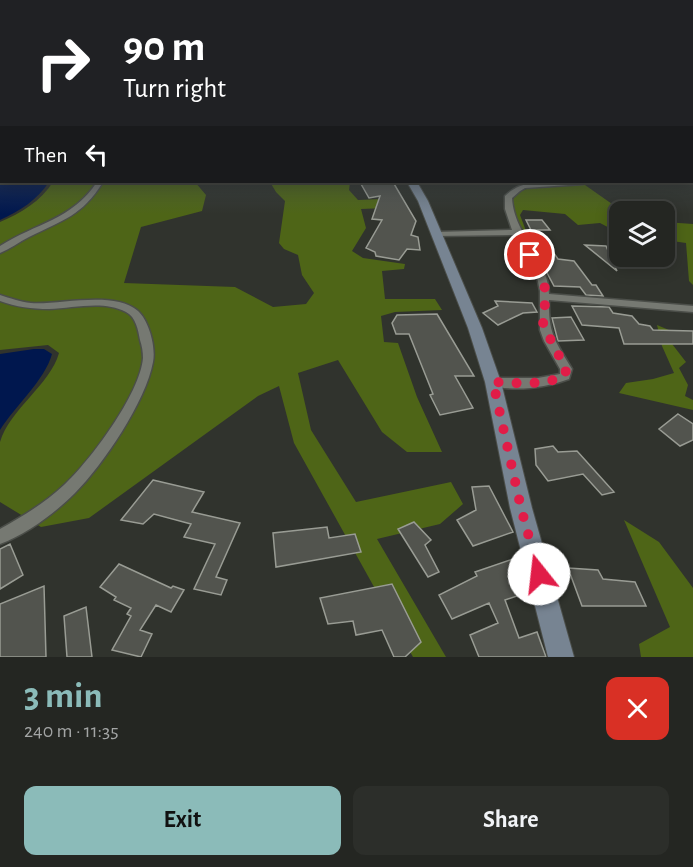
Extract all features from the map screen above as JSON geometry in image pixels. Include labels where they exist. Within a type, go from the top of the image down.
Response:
[{"type":"street","points":[[0,250],[28,233],[74,213],[99,183]]},
{"type":"street","points":[[413,183],[423,201],[475,328],[493,382],[521,508],[561,657]]},
{"type":"street","points":[[493,382],[525,384],[565,376],[566,369],[543,325],[546,297],[539,268],[507,213],[508,198],[517,189],[540,183]]},
{"type":"street","points":[[436,234],[518,232]]},
{"type":"street","points":[[546,297],[693,309]]},
{"type":"street","points":[[0,298],[25,306],[102,304],[122,307],[138,318],[148,352],[142,382],[86,473],[47,508],[0,537]]},
{"type":"green space","points":[[52,183],[196,183],[206,195],[202,211],[141,227],[124,283],[235,287],[273,307],[306,304],[314,293],[302,275],[298,255],[284,249],[279,243],[285,201],[271,183],[350,183],[349,190],[358,200],[382,199],[385,208],[361,209],[366,228],[352,251],[363,258],[405,264],[404,269],[382,271],[385,299],[435,299],[442,310],[395,312],[381,316],[384,342],[398,343],[417,397],[442,452],[407,452],[382,432],[338,360],[298,373],[311,430],[356,502],[451,482],[463,504],[440,524],[377,539],[446,657],[413,657],[294,443],[279,386],[258,396],[89,518],[41,527],[0,502],[0,442],[12,419],[47,376],[59,353],[48,345],[0,350],[0,222],[30,206]]},
{"type":"green space","points":[[585,185],[609,202],[609,228],[600,223],[578,225],[565,214],[523,210],[520,215],[528,236],[515,234],[512,208],[517,194],[534,187]]},
{"type":"green space","points":[[675,223],[693,224],[693,285],[689,281],[686,243],[675,241]]},
{"type":"green space","points":[[657,325],[688,338],[669,340],[686,362],[679,368],[688,385],[685,396],[693,400],[693,410],[619,393],[626,383],[674,373],[662,346]]},
{"type":"green space","points":[[624,520],[659,542],[693,588],[693,657],[641,657],[639,644],[670,627]]},
{"type":"shaded area","points":[[0,183],[48,183],[28,204],[0,220]]},
{"type":"shaded area","points":[[44,349],[52,354],[48,364],[0,430],[0,354]]},
{"type":"building","points":[[394,183],[416,221],[411,235],[418,237],[420,250],[407,249],[399,260],[376,256],[375,252],[366,248],[382,220],[372,219],[380,196],[369,198],[361,184]]},
{"type":"building","points":[[526,220],[542,220],[550,230],[531,230]]},
{"type":"building","points":[[529,239],[544,239],[558,259],[574,261],[603,296],[586,295],[580,287],[554,286]]},
{"type":"building","points":[[585,245],[606,246],[609,253],[609,264]]},
{"type":"building","points":[[495,301],[532,303],[537,312],[523,313],[498,325],[483,313],[498,306]]},
{"type":"building","points":[[572,306],[609,307],[613,313],[632,316],[639,324],[650,326],[653,330],[693,331],[693,344],[624,344],[619,328],[582,325]]},
{"type":"building","points":[[437,314],[474,376],[455,376],[473,408],[440,415],[430,395],[433,394],[409,334],[396,334],[392,323],[397,315]]},
{"type":"building","points":[[571,317],[584,340],[558,341],[552,318]]},
{"type":"building","points":[[678,414],[693,424],[693,440],[680,446],[659,429]]},
{"type":"building","points":[[553,446],[558,452],[577,451],[614,492],[602,495],[583,474],[548,481],[536,465],[535,449]]},
{"type":"building","points":[[153,480],[204,492],[192,512],[240,523],[216,577],[227,580],[221,595],[194,589],[215,544],[184,537],[191,524],[154,514],[143,524],[121,520]]},
{"type":"building","points":[[489,486],[513,532],[473,546],[457,520],[476,510],[472,487]]},
{"type":"building","points":[[414,522],[431,540],[425,545],[439,572],[428,577],[398,529]]},
{"type":"building","points":[[327,527],[329,538],[355,534],[361,552],[276,567],[273,533]]},
{"type":"building","points":[[10,544],[23,575],[0,589],[0,549]]},
{"type":"building","points":[[519,557],[529,592],[505,600],[519,638],[537,632],[546,657],[479,657],[470,635],[498,623],[489,603],[452,619],[439,595],[477,576],[475,572]]},
{"type":"building","points":[[119,564],[171,588],[173,586],[184,590],[171,612],[156,605],[140,630],[152,634],[141,657],[112,650],[131,616],[127,614],[131,608],[114,600],[116,597],[100,587]]},
{"type":"building","points":[[568,568],[598,570],[603,579],[635,582],[646,606],[582,606]]},
{"type":"building","points":[[392,584],[421,642],[405,657],[394,657],[382,630],[356,635],[353,621],[328,624],[320,598]]},
{"type":"building","points":[[44,586],[46,657],[0,657],[0,604]]},
{"type":"building","points":[[86,607],[92,657],[67,657],[64,616]]},
{"type":"route","points":[[530,255],[539,268],[546,292],[543,325],[566,369],[565,376],[525,384],[493,382],[521,508],[539,574]]}]
